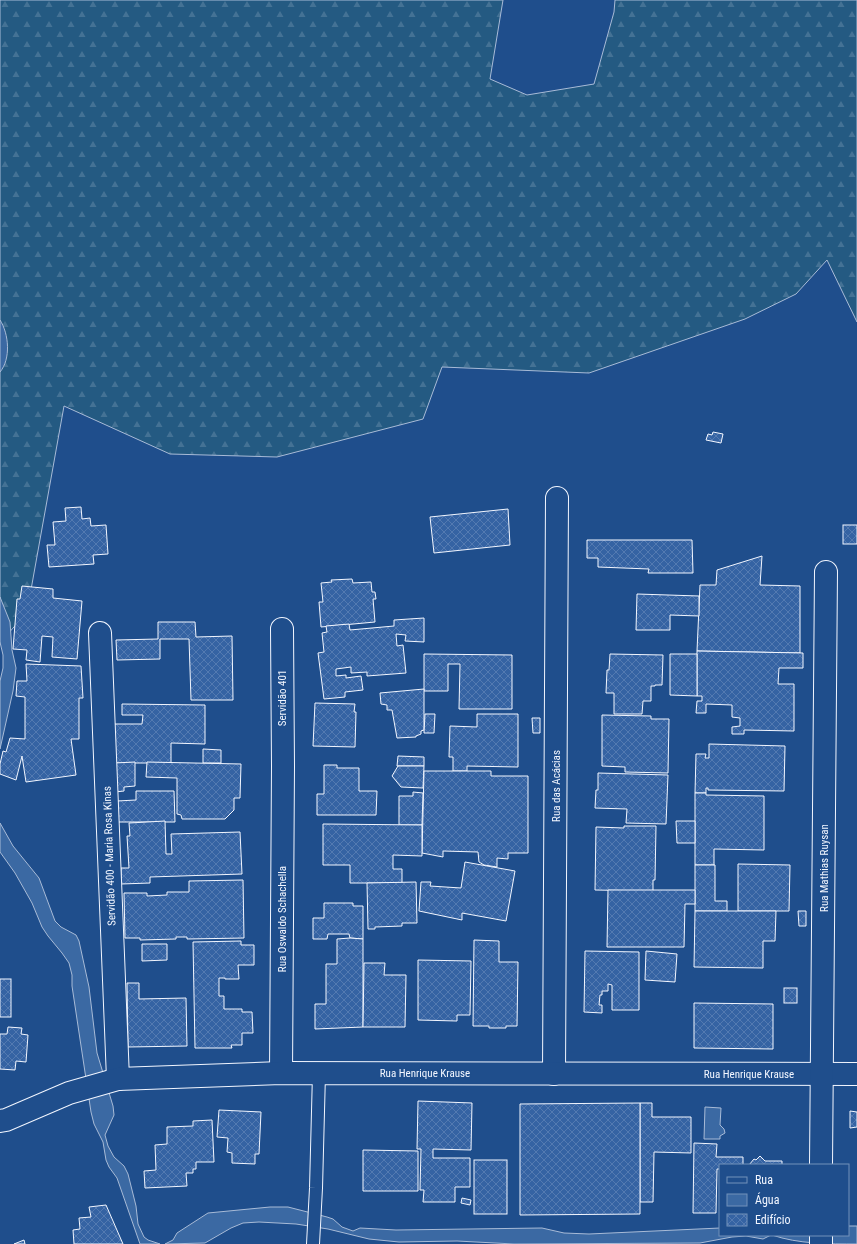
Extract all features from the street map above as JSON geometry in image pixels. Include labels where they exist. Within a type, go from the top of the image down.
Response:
[{"type":"street","name":"Rua das Acácias","points":[[554,1074],[557,498]]},
{"type":"street","name":"Rua Mathias Ruysan","points":[[821,1164],[826,572]]},
{"type":"street","name":"Servidão 401","points":[[282,630],[283,766]]},
{"type":"street","name":"Servidão 400 - Maria Rosa Kinas","points":[[100,632],[118,1079]]},
{"type":"street","name":"Rua Oswaldo Schachella","points":[[281,1073],[283,766]]},
{"type":"street","name":"Rua Henrique Krause","points":[[0,1121],[6,1120],[69,1093],[118,1079],[281,1073],[857,1074]]},
{"type":"lane","points":[[313,1244],[319,1073]]},
{"type":"green space","points":[[0,0],[503,0],[490,79],[527,95],[594,84],[614,12],[615,0],[857,0],[857,322],[827,260],[796,294],[745,319],[589,373],[442,367],[423,419],[277,457],[170,454],[64,406],[27,612],[0,643]]},
{"type":"water","points":[[0,320],[5,332],[8,346],[4,367],[0,372]]},
{"type":"water","points":[[0,597],[10,622],[12,650],[16,668],[13,691],[0,749],[0,681],[3,668],[3,655],[0,642]]},
{"type":"water","points":[[0,823],[13,846],[39,878],[55,921],[61,927],[76,935],[79,941],[89,987],[97,1053],[113,1106],[114,1115],[105,1135],[108,1146],[114,1157],[124,1166],[128,1174],[136,1206],[138,1224],[144,1237],[160,1244],[140,1244],[117,1178],[106,1160],[103,1142],[94,1124],[91,1112],[72,986],[72,975],[69,963],[42,927],[32,903],[15,873],[0,852]]},
{"type":"water","points":[[705,1107],[721,1108],[720,1125],[724,1129],[725,1133],[720,1136],[720,1139],[704,1139]]},
{"type":"water","points":[[270,1207],[288,1207],[333,1219],[342,1227],[353,1231],[360,1228],[396,1230],[542,1228],[564,1233],[589,1234],[719,1228],[719,1236],[746,1236],[700,1243],[514,1244],[457,1241],[399,1242],[369,1239],[328,1229],[296,1224],[259,1222],[243,1223],[205,1243],[165,1244],[173,1240],[177,1233],[208,1213]]},
{"type":"water","points":[[849,1226],[857,1226],[857,1244],[825,1244],[775,1236],[849,1236]]},
{"type":"water","points":[[746,1236],[769,1236],[763,1239]]},
{"type":"building","points":[[713,432],[723,434],[721,443],[706,440],[708,434],[712,435]]},
{"type":"building","points":[[81,507],[82,519],[90,518],[91,526],[106,525],[108,554],[93,555],[94,564],[49,567],[47,545],[55,545],[53,522],[66,521],[65,508]]},
{"type":"building","points":[[508,509],[510,545],[434,553],[430,517]]},
{"type":"building","points":[[843,525],[857,525],[857,544],[843,544]]},
{"type":"building","points":[[587,540],[692,540],[693,573],[648,573],[649,569],[598,567],[598,558],[587,558]]},
{"type":"building","points":[[762,556],[760,585],[800,586],[800,653],[697,651],[700,585],[716,585],[717,570]]},
{"type":"building","points":[[352,579],[353,583],[371,582],[372,592],[375,592],[376,599],[373,599],[375,622],[321,627],[319,602],[323,602],[321,583],[332,582],[331,580]]},
{"type":"building","points":[[22,586],[53,589],[53,598],[82,601],[77,659],[52,657],[53,637],[42,636],[40,662],[26,660],[27,650],[13,649],[17,599],[20,599]]},
{"type":"building","points":[[637,594],[699,596],[699,616],[670,615],[670,630],[636,630]]},
{"type":"building","points":[[424,618],[424,642],[405,641],[406,635],[396,634],[397,646],[403,645],[406,673],[367,676],[367,672],[351,673],[351,667],[336,669],[336,676],[346,675],[346,678],[361,676],[363,690],[345,692],[345,697],[324,699],[318,653],[324,652],[322,633],[327,632],[326,626],[349,624],[350,630],[394,626],[394,620]]},
{"type":"building","points":[[158,622],[195,622],[196,637],[232,636],[233,700],[191,700],[189,639],[160,639],[160,659],[117,660],[116,640],[158,639]]},
{"type":"building","points":[[697,651],[803,653],[803,668],[779,668],[778,684],[794,684],[794,731],[744,730],[744,734],[732,734],[732,727],[740,726],[740,718],[732,717],[732,705],[706,704],[706,713],[696,713],[697,701],[702,701],[702,696],[697,696]]},
{"type":"building","points":[[424,654],[512,655],[512,709],[459,709],[460,664],[448,664],[448,691],[424,691]]},
{"type":"building","points":[[610,654],[663,655],[662,685],[651,686],[651,701],[643,701],[642,714],[614,714],[614,693],[606,693],[607,670],[609,670]]},
{"type":"building","points":[[670,654],[697,654],[697,696],[670,695]]},
{"type":"building","points":[[26,664],[81,666],[83,698],[79,698],[79,739],[71,739],[76,775],[26,782],[22,756],[16,780],[0,774],[0,764],[3,751],[6,752],[10,738],[25,739],[25,697],[16,696],[17,681],[27,681]]},
{"type":"building","points":[[424,689],[424,730],[421,731],[421,734],[416,737],[397,738],[392,710],[387,710],[387,705],[381,704],[380,693]]},
{"type":"building","points":[[315,703],[355,704],[355,747],[313,746]]},
{"type":"building","points":[[122,704],[205,705],[205,744],[171,743],[171,763],[114,763],[114,724],[142,724],[143,715],[122,715]]},
{"type":"building","points":[[425,714],[435,714],[434,733],[424,733]]},
{"type":"building","points":[[477,714],[518,714],[518,767],[467,766],[467,771],[453,771],[453,757],[449,757],[450,726],[477,727]]},
{"type":"building","points":[[602,715],[651,716],[651,719],[669,719],[668,773],[625,772],[625,767],[602,766]]},
{"type":"building","points":[[532,718],[540,718],[540,733],[533,733]]},
{"type":"building","points":[[709,744],[785,746],[784,791],[708,790],[708,788],[706,788],[706,793],[695,793],[696,754],[706,754],[705,758],[709,758]]},
{"type":"building","points":[[203,749],[221,750],[221,763],[203,763]]},
{"type":"building","points":[[398,756],[424,757],[424,766],[397,766]]},
{"type":"building","points":[[135,762],[135,786],[124,787],[124,791],[115,792],[114,763]]},
{"type":"building","points":[[147,762],[241,764],[240,798],[234,798],[234,810],[225,819],[182,819],[181,815],[177,814],[177,778],[146,777]]},
{"type":"building","points":[[324,765],[337,765],[337,768],[359,768],[359,791],[377,791],[376,815],[317,815],[317,794],[324,794]]},
{"type":"building","points":[[398,766],[424,766],[423,788],[401,787],[392,776]]},
{"type":"building","points":[[424,771],[491,771],[491,776],[528,776],[528,853],[508,853],[508,859],[497,858],[497,867],[484,865],[479,862],[478,852],[443,851],[443,857],[422,853]]},
{"type":"building","points":[[598,773],[668,775],[666,824],[626,823],[627,809],[595,808],[596,790],[598,790]]},
{"type":"building","points":[[136,791],[174,791],[175,822],[118,822],[117,801],[136,800]]},
{"type":"building","points":[[413,792],[423,793],[422,825],[399,825],[399,796],[413,796]]},
{"type":"building","points":[[695,793],[706,793],[706,795],[764,796],[764,850],[714,849],[714,865],[695,865]]},
{"type":"building","points":[[165,821],[166,854],[172,854],[171,834],[240,832],[242,874],[150,877],[150,883],[121,884],[121,868],[129,868],[127,836],[130,836],[129,823]]},
{"type":"building","points":[[676,821],[695,821],[695,843],[677,843]]},
{"type":"building","points":[[323,824],[422,825],[422,856],[393,855],[393,869],[402,869],[402,883],[350,883],[350,865],[323,865]]},
{"type":"building","points":[[624,826],[656,826],[655,880],[653,880],[653,891],[595,890],[596,827],[624,828]]},
{"type":"building","points":[[465,862],[515,871],[506,921],[462,913],[462,920],[419,911],[421,882],[431,882],[430,886],[461,888]]},
{"type":"building","points":[[738,864],[790,865],[789,911],[738,911]]},
{"type":"building","points":[[695,865],[715,865],[715,901],[727,901],[727,911],[695,911]]},
{"type":"building","points":[[243,880],[244,938],[187,939],[187,937],[176,937],[176,939],[140,940],[140,938],[125,938],[124,893],[147,893],[147,896],[167,895],[167,892],[189,892],[189,881]]},
{"type":"building","points":[[416,882],[417,923],[402,923],[402,926],[375,927],[375,929],[368,929],[367,883]]},
{"type":"building","points":[[608,890],[695,890],[695,904],[685,904],[684,947],[607,947]]},
{"type":"building","points":[[324,903],[353,903],[353,906],[363,906],[363,939],[350,938],[349,934],[328,934],[327,939],[313,939],[313,918],[324,918]]},
{"type":"building","points":[[695,911],[776,911],[775,941],[763,941],[763,968],[694,967]]},
{"type":"building","points":[[798,911],[806,911],[806,926],[799,926]]},
{"type":"building","points":[[337,939],[363,939],[363,1027],[315,1029],[315,1004],[326,1004],[326,964],[337,964]]},
{"type":"building","points":[[474,940],[499,941],[499,962],[518,962],[517,1026],[506,1026],[506,1028],[489,1028],[489,1026],[473,1026]]},
{"type":"building","points":[[241,941],[241,945],[254,945],[254,965],[238,965],[239,979],[219,978],[219,996],[224,996],[224,1009],[242,1009],[242,1012],[252,1012],[253,1033],[242,1033],[242,1045],[231,1045],[232,1048],[195,1048],[193,942]]},
{"type":"building","points":[[142,944],[167,944],[167,960],[142,961]]},
{"type":"building","points":[[585,951],[639,952],[639,1010],[612,1010],[612,985],[608,984],[608,991],[602,991],[602,995],[600,995],[599,1005],[602,1005],[602,1013],[584,1012]]},
{"type":"building","points":[[646,951],[677,954],[675,982],[645,980]]},
{"type":"building","points":[[418,960],[471,961],[470,1015],[457,1015],[457,1021],[418,1020]]},
{"type":"building","points":[[364,963],[385,963],[384,975],[406,975],[405,1027],[363,1027]]},
{"type":"building","points":[[0,979],[11,979],[11,1017],[0,1017]]},
{"type":"building","points":[[127,983],[139,983],[139,999],[186,998],[187,1046],[128,1047]]},
{"type":"building","points":[[784,988],[797,988],[797,1003],[784,1003]]},
{"type":"building","points":[[694,1003],[773,1004],[773,1049],[694,1048]]},
{"type":"building","points":[[8,1027],[22,1028],[21,1034],[28,1035],[26,1062],[16,1061],[15,1070],[0,1069],[0,1034],[7,1034]]},
{"type":"building","points":[[418,1101],[472,1103],[471,1150],[433,1149],[433,1158],[470,1158],[470,1187],[455,1187],[455,1202],[423,1202],[424,1190],[420,1190],[421,1149],[417,1149]]},
{"type":"building","points":[[640,1103],[652,1103],[652,1117],[691,1117],[691,1153],[654,1152],[653,1202],[640,1202]]},
{"type":"building","points":[[640,1103],[640,1214],[520,1215],[520,1104]]},
{"type":"building","points":[[219,1110],[261,1112],[259,1154],[255,1154],[255,1164],[232,1163],[232,1153],[227,1152],[228,1138],[217,1137]]},
{"type":"building","points":[[850,1111],[857,1112],[857,1127],[850,1128]]},
{"type":"building","points":[[212,1120],[214,1162],[196,1162],[196,1169],[193,1169],[193,1173],[186,1173],[187,1186],[145,1188],[144,1171],[156,1170],[155,1145],[167,1144],[167,1127],[193,1126],[193,1121]]},
{"type":"building","points":[[694,1143],[717,1144],[716,1157],[743,1157],[743,1164],[719,1164],[719,1169],[717,1169],[716,1213],[693,1213]]},
{"type":"building","points":[[363,1150],[418,1151],[418,1191],[363,1191]]},
{"type":"building","points":[[760,1156],[765,1161],[782,1161],[782,1164],[750,1164],[754,1159],[756,1160]]},
{"type":"building","points":[[474,1160],[507,1160],[507,1214],[474,1214]]},
{"type":"building","points":[[462,1198],[471,1200],[470,1205],[461,1203]]},
{"type":"building","points":[[106,1205],[123,1244],[74,1244],[73,1230],[80,1229],[79,1218],[91,1217],[89,1207]]},
{"type":"building","points":[[24,1240],[25,1244],[14,1244]]}]
